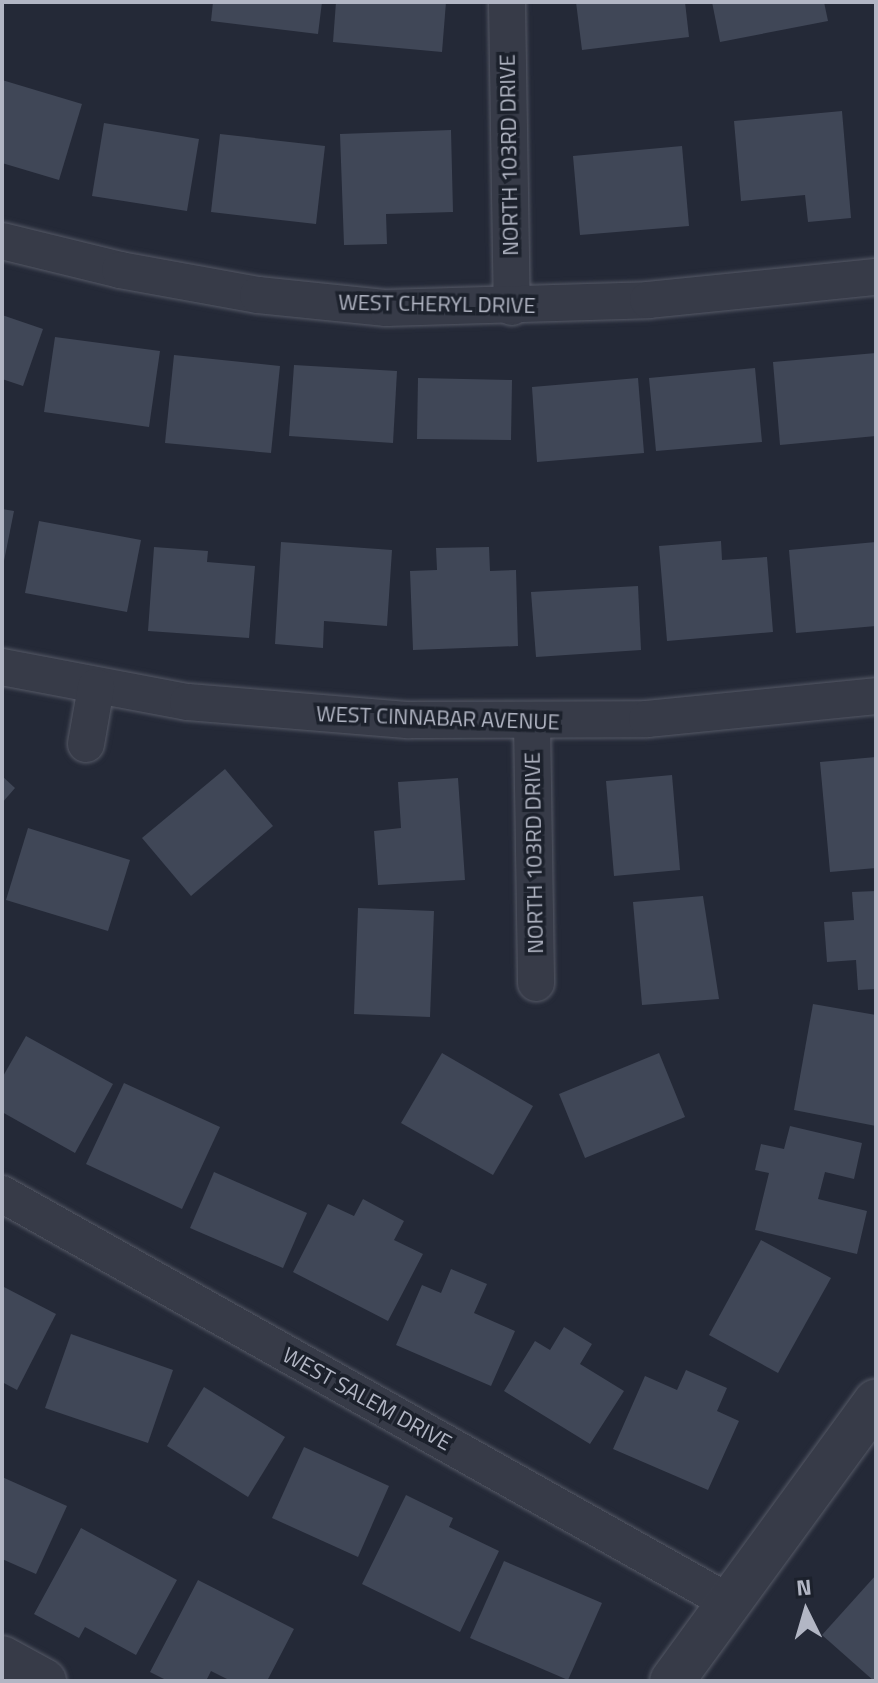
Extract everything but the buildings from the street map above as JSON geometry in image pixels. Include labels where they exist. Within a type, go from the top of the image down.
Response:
[{"type":"street","name":"NORTH 103RD DRIVE","points":[[507,2],[512,307]]},
{"type":"street","name":"WEST CHERYL DRIVE","points":[[2,241],[120,270],[258,295],[386,308],[512,307],[648,300],[876,277]]},
{"type":"street","name":"WEST CINNABAR AVENUE","points":[[2,667],[96,687],[283,713],[532,723],[647,719],[876,696]]},
{"type":"street","points":[[86,744],[96,687]]},
{"type":"street","name":"NORTH 103RD DRIVE","points":[[532,723],[536,983]]},
{"type":"street","name":"WEST SALEM DRIVE","points":[[2,1194],[732,1604]]},
{"type":"street","points":[[672,1681],[732,1604],[876,1401]]},
{"type":"street","points":[[2,1658],[44,1681]]}]
